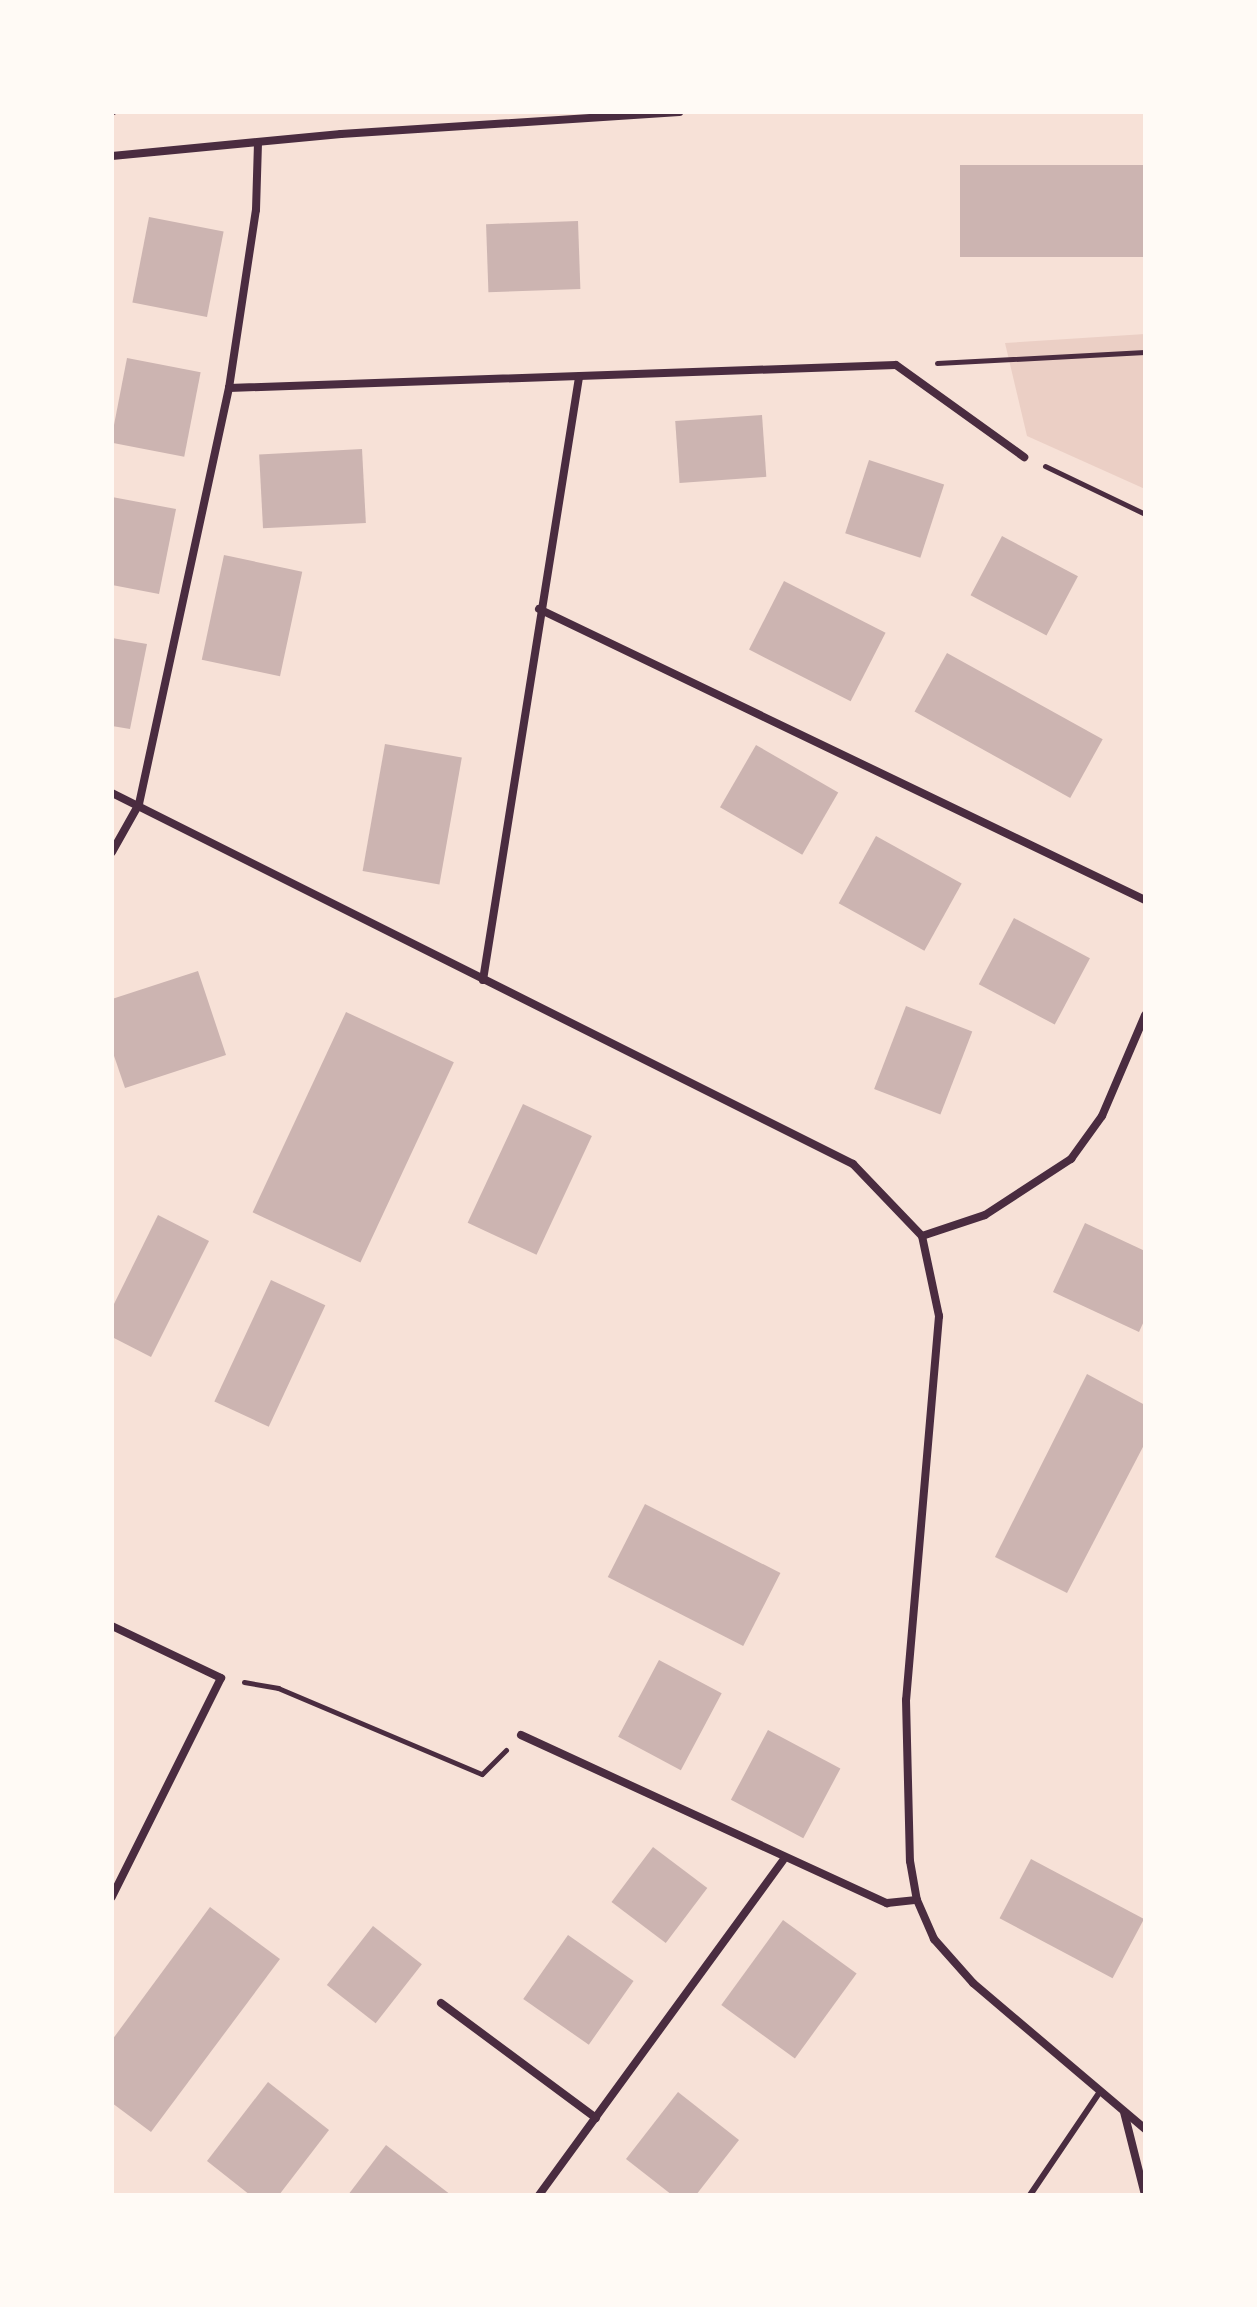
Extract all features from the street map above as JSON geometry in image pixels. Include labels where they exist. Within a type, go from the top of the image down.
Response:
[{"type":"street","points":[[112,156],[679,112]]},
{"type":"street","points":[[112,852],[139,804],[229,388],[256,210],[258,143]]},
{"type":"street","points":[[229,388],[896,365],[1024,457]]},
{"type":"street","points":[[483,980],[539,609],[579,377]]},
{"type":"street","points":[[539,609],[1145,900]]},
{"type":"street","points":[[112,793],[853,1164],[922,1236],[939,1316],[906,1700],[910,1861],[917,1900],[934,1939],[973,1983],[1145,2129]]},
{"type":"street","points":[[922,1236],[985,1215],[1071,1159],[1102,1116],[1145,1015]]},
{"type":"street","points":[[112,1626],[221,1678],[112,1897]]},
{"type":"street","points":[[521,1735],[783,1860],[887,1903],[917,1900]]},
{"type":"street","points":[[539,2195],[783,1860]]},
{"type":"street","points":[[441,2003],[596,2118]]},
{"type":"street","points":[[1124,2112],[1145,2195]]},
{"type":"lane","points":[[1030,2195],[1099,2093]]},
{"type":"path","points":[[896,365],[1145,352]]},
{"type":"path","points":[[1024,457],[1145,514]]},
{"type":"path","points":[[221,1678],[278,1688],[482,1774],[521,1735]]},
{"type":"shaded area","points":[[1145,334],[1145,489],[1027,436],[1005,343]]},
{"type":"building","points":[[960,165],[1145,165],[1145,257],[960,257]]},
{"type":"building","points":[[149,217],[224,232],[207,317],[132,302]]},
{"type":"building","points":[[578,221],[580,289],[488,292],[486,224]]},
{"type":"building","points":[[127,358],[201,372],[184,457],[112,443]]},
{"type":"building","points":[[762,415],[766,477],[680,483],[675,421]]},
{"type":"building","points":[[362,449],[366,523],[263,528],[259,454]]},
{"type":"building","points":[[869,460],[944,484],[920,558],[845,533]]},
{"type":"building","points":[[112,497],[176,509],[159,594],[112,585]]},
{"type":"building","points":[[1002,536],[1078,576],[1046,636],[971,595]]},
{"type":"building","points":[[224,555],[302,572],[280,676],[202,660]]},
{"type":"building","points":[[784,581],[886,633],[851,701],[749,650]]},
{"type":"building","points":[[112,638],[147,644],[130,729],[112,726]]},
{"type":"building","points":[[947,653],[1103,739],[1070,798],[915,712]]},
{"type":"building","points":[[385,744],[462,758],[439,885],[363,871]]},
{"type":"building","points":[[756,745],[838,792],[802,855],[720,807]]},
{"type":"building","points":[[876,836],[962,884],[924,951],[839,903]]},
{"type":"building","points":[[1014,918],[1090,958],[1055,1025],[979,984]]},
{"type":"building","points":[[198,971],[226,1055],[125,1088],[112,1050],[112,999]]},
{"type":"building","points":[[906,1006],[972,1031],[940,1115],[874,1089]]},
{"type":"building","points":[[346,1012],[454,1062],[360,1263],[253,1212]]},
{"type":"building","points":[[523,1104],[592,1136],[537,1255],[468,1223]]},
{"type":"building","points":[[158,1215],[209,1241],[151,1357],[112,1337],[112,1308]]},
{"type":"building","points":[[1085,1223],[1145,1251],[1145,1319],[1139,1332],[1053,1292]]},
{"type":"building","points":[[271,1280],[325,1305],[269,1427],[214,1401]]},
{"type":"building","points":[[1087,1374],[1145,1405],[1145,1443],[1067,1593],[995,1557]]},
{"type":"building","points":[[645,1504],[780,1573],[743,1646],[608,1577]]},
{"type":"building","points":[[659,1660],[722,1693],[681,1770],[618,1737]]},
{"type":"building","points":[[768,1730],[840,1768],[803,1838],[731,1800]]},
{"type":"building","points":[[653,1847],[707,1888],[666,1943],[611,1902]]},
{"type":"building","points":[[1031,1859],[1144,1919],[1113,1978],[1000,1918]]},
{"type":"building","points":[[210,1907],[280,1959],[151,2132],[112,2103],[112,2040]]},
{"type":"building","points":[[783,1920],[857,1973],[795,2058],[721,2005]]},
{"type":"building","points":[[373,1926],[422,1964],[376,2023],[327,1985]]},
{"type":"building","points":[[568,1935],[634,1981],[589,2045],[523,1999]]},
{"type":"building","points":[[268,2082],[329,2130],[279,2195],[250,2195],[207,2161]]},
{"type":"building","points":[[678,2092],[739,2140],[696,2195],[672,2195],[626,2159]]},
{"type":"building","points":[[386,2145],[451,2195],[348,2195]]}]
